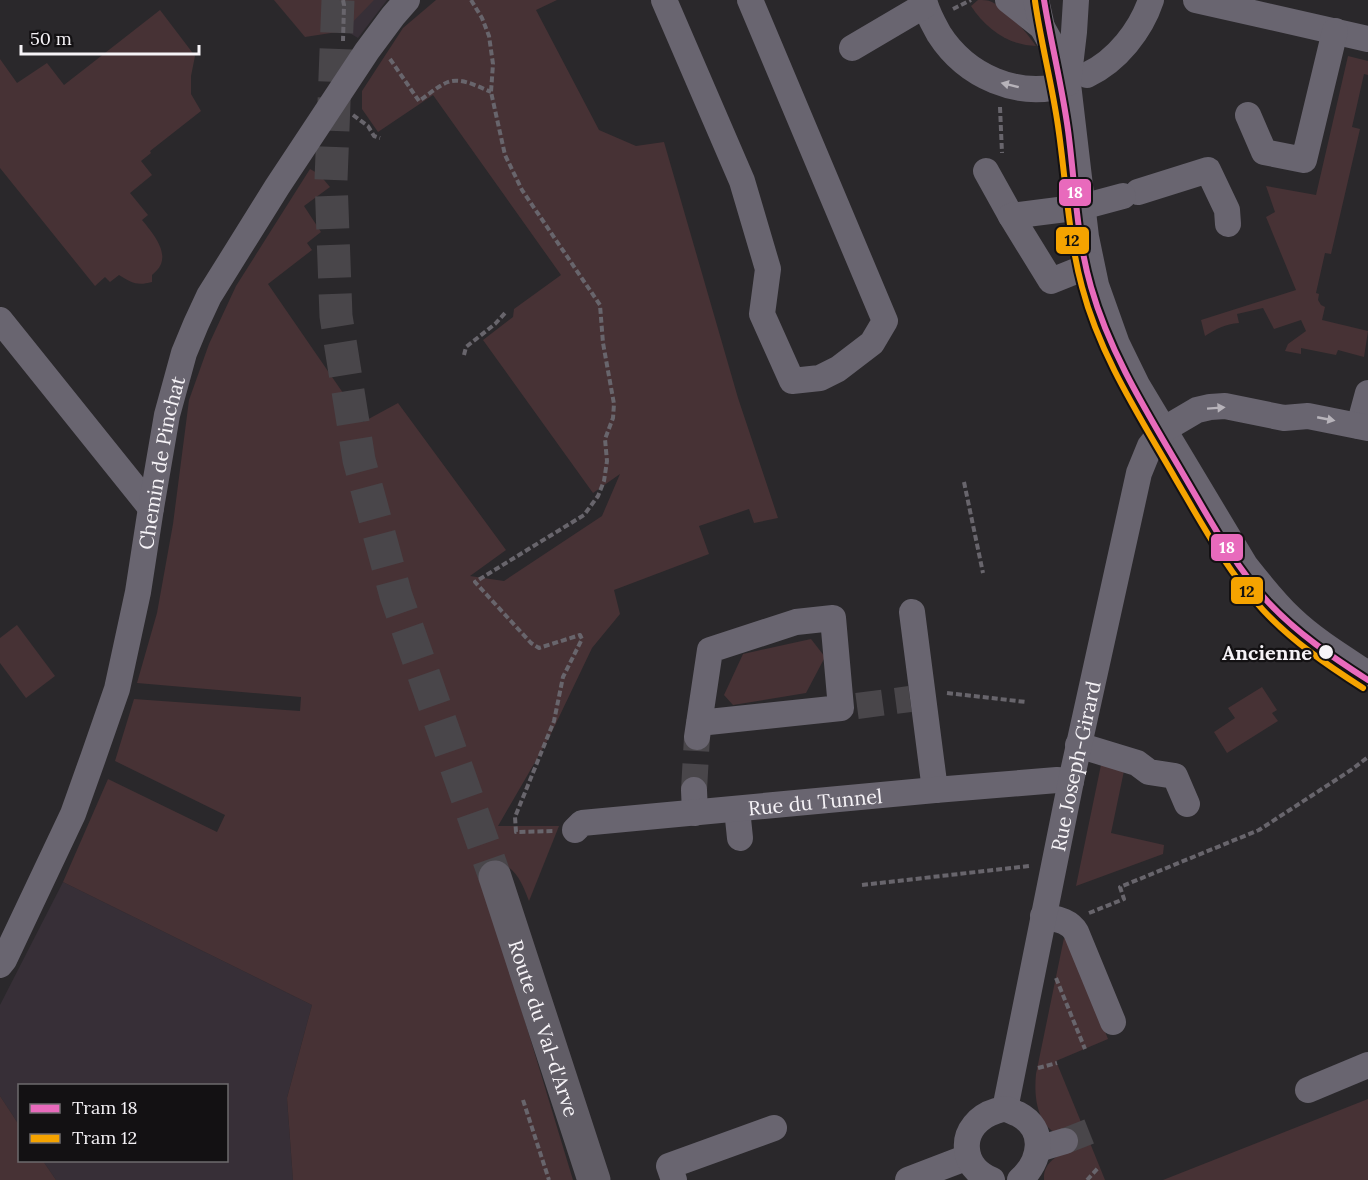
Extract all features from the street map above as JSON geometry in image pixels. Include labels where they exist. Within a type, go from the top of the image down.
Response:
[{"type":"main road","name":"Route du Val-d'Arve","points":[[495,877],[594,1180]]},
{"type":"street","name":"Chemin de Pinchat","points":[[0,965],[73,814],[117,689],[138,592],[167,415],[184,353],[209,296],[277,187],[367,51],[407,0]]},
{"type":"street","points":[[664,0],[742,182],[768,269],[762,314],[792,381],[820,378],[838,369],[872,343],[885,321],[750,0]]},
{"type":"street","points":[[1008,0],[1042,27]]},
{"type":"street","points":[[1036,0],[1042,27],[1052,45],[1078,79]]},
{"type":"street","points":[[1076,0],[1073,42],[1078,79],[1082,207],[1091,265],[1102,305],[1117,344],[1163,430],[1245,565],[1285,612],[1306,631],[1368,674]]},
{"type":"street","points":[[852,48],[925,3],[930,19],[950,50],[987,78],[1023,88],[1053,87],[1078,79],[1105,63],[1132,36],[1144,18],[1151,0]]},
{"type":"street","points":[[1196,0],[1368,39]]},
{"type":"street","points":[[1248,115],[1264,152],[1304,160],[1335,31]]},
{"type":"street","points":[[1011,216],[1082,207],[1208,170],[1227,210],[1228,224]]},
{"type":"street","points":[[986,171],[1051,281],[1091,265]]},
{"type":"street","points":[[0,320],[151,508]]},
{"type":"street","points":[[1163,430],[1197,411],[1225,406],[1284,418],[1308,416],[1364,427],[1368,393]]},
{"type":"street","name":"Rue Joseph-Girard","points":[[1005,1109],[1078,746],[1126,581],[1139,473],[1150,446],[1163,430]]},
{"type":"street","points":[[912,612],[916,698],[935,790]]},
{"type":"street","points":[[833,618],[849,707],[698,730],[710,650],[796,622],[833,618]]},
{"type":"street","points":[[1078,746],[1137,763],[1149,772],[1175,776],[1187,804]]},
{"type":"street","name":"Rue du Tunnel","points":[[575,830],[582,823],[695,801],[737,809],[935,790],[1057,780],[1071,781]]},
{"type":"street","points":[[737,809],[740,838]]},
{"type":"street","points":[[1043,916],[1072,925],[1113,1022]]},
{"type":"street","points":[[1308,1090],[1368,1065]]},
{"type":"street","points":[[908,1180],[980,1173],[966,1147],[969,1134],[981,1117],[1005,1109],[1025,1118],[1032,1125],[1037,1137],[1038,1149],[1033,1165],[1020,1180]]},
{"type":"street","points":[[674,1180],[669,1166],[774,1128]]},
{"type":"street","points":[[1038,1149],[1065,1141]]},
{"type":"path","points":[[343,0],[343,47]]},
{"type":"path","points":[[471,0],[489,36],[493,64],[491,92],[505,155],[522,190],[600,305],[603,342],[614,404],[613,418],[605,439],[607,461],[604,481],[598,496],[584,515],[475,582],[531,643],[539,648],[580,635],[582,639],[564,677],[554,721],[515,817],[516,831],[575,830]]},
{"type":"path","points":[[384,50],[419,101],[448,82],[454,81],[461,81],[491,92]]},
{"type":"path","points":[[986,171],[1002,157],[1000,106]]},
{"type":"path","points":[[345,110],[368,126],[374,136],[380,138]]},
{"type":"path","points":[[464,355],[466,348],[505,313]]},
{"type":"path","points":[[964,482],[983,573]]},
{"type":"path","points":[[916,698],[948,692],[1026,702]]},
{"type":"path","points":[[1088,913],[1124,899],[1120,887],[1259,830],[1368,757]]},
{"type":"path","points":[[862,885],[1032,865]]},
{"type":"path","points":[[1056,977],[1085,1049]]},
{"type":"path","points":[[1034,1069],[1057,1063]]},
{"type":"path","points":[[523,1100],[549,1180]]},
{"type":"path","points":[[1087,1180],[1099,1167]]},
{"type":"shaded area","points":[[274,0],[374,0],[344,31],[305,37]]},
{"type":"shaded area","points":[[293,0],[387,0],[358,38]]},
{"type":"shaded area","points":[[436,0],[557,0],[536,10],[599,130],[636,146],[664,142],[738,398],[778,518],[754,523],[749,509],[699,526],[709,554],[614,590],[620,614],[592,648],[549,738],[498,826],[559,826],[529,901],[518,877],[507,866],[500,865],[485,889],[573,1180],[293,1180],[287,1098],[312,1005],[63,882],[108,779],[217,832],[225,815],[115,761],[134,699],[300,711],[301,697],[137,683],[157,613],[173,524],[189,400],[209,344],[236,286],[310,169],[319,174],[330,187],[304,206],[321,232],[307,243],[312,250],[268,284],[363,422],[398,403],[506,550],[470,576],[504,581],[602,516],[620,474],[593,493],[483,340],[513,317],[514,309],[561,275],[433,95],[378,132],[362,109],[362,91],[403,28]]},
{"type":"shaded area","points":[[978,0],[990,1],[1004,10],[1036,46],[1016,43],[991,28],[971,6]]},
{"type":"shaded area","points":[[160,10],[195,56],[191,76],[191,94],[201,111],[150,151],[151,153],[141,161],[152,175],[130,193],[148,215],[142,220],[157,240],[162,252],[161,264],[152,275],[152,282],[135,283],[119,275],[110,282],[105,277],[95,286],[0,168],[0,59],[17,83],[47,63],[64,85]]},
{"type":"shaded area","points":[[1348,56],[1368,61],[1368,75],[1364,74],[1352,127],[1360,129],[1331,254],[1325,253],[1316,293],[1319,294],[1318,300],[1321,305],[1325,307],[1322,320],[1368,331],[1364,357],[1338,350],[1336,355],[1301,348],[1301,354],[1285,351],[1288,344],[1306,331],[1301,320],[1274,329],[1263,308],[1237,314],[1239,323],[1221,327],[1205,336],[1201,320],[1296,290],[1266,217],[1275,212],[1266,186],[1316,195]]},
{"type":"shaded area","points":[[17,625],[55,676],[26,698],[0,663],[0,638]]},
{"type":"shaded area","points":[[811,639],[825,657],[806,693],[733,705],[724,695],[743,654]]},
{"type":"shaded area","points":[[1262,687],[1277,710],[1272,713],[1278,721],[1227,753],[1214,732],[1235,718],[1228,708]]},
{"type":"shaded area","points":[[1102,760],[1125,766],[1111,833],[1164,845],[1163,854],[1076,886]]},
{"type":"shaded area","points":[[63,882],[312,1005],[287,1098],[293,1180],[56,1180],[44,1162],[228,1162],[228,1084],[18,1084],[18,1123],[0,1096],[0,1005]]},
{"type":"shaded area","points":[[1064,938],[1069,940],[1108,1039],[1056,1061],[1081,1122],[1054,1132],[1043,1121],[1040,1114],[1035,1082]]},
{"type":"shaded area","points":[[0,1096],[18,1123],[18,1162],[44,1162],[56,1180],[0,1180]]},
{"type":"shaded area","points":[[1368,1099],[1368,1180],[1163,1180]]},
{"type":"shaded area","points":[[1090,1143],[1105,1180],[1044,1180],[1048,1165],[1053,1160],[1067,1151]]},
{"type":"tunnel","points":[[338,0],[331,180],[336,316],[359,460],[396,596],[495,877]]},
{"type":"tunnel","points":[[857,706],[910,699]]},
{"type":"tunnel","points":[[694,790],[697,737]]},
{"type":"tunnel","points":[[1065,1141],[1098,1128]]},
{"type":"tram line","name":"18","points":[[1044,0],[1066,114],[1079,228],[1086,267],[1099,312],[1119,360],[1212,524],[1255,587],[1303,634],[1368,680]]},
{"type":"tram line","name":"12","points":[[1035,1],[1056,110],[1077,267],[1090,313],[1110,362],[1195,513],[1250,595],[1298,642],[1363,688]]},
{"type":"place","name":"Ancienne","points":[[1326,652]]}]
